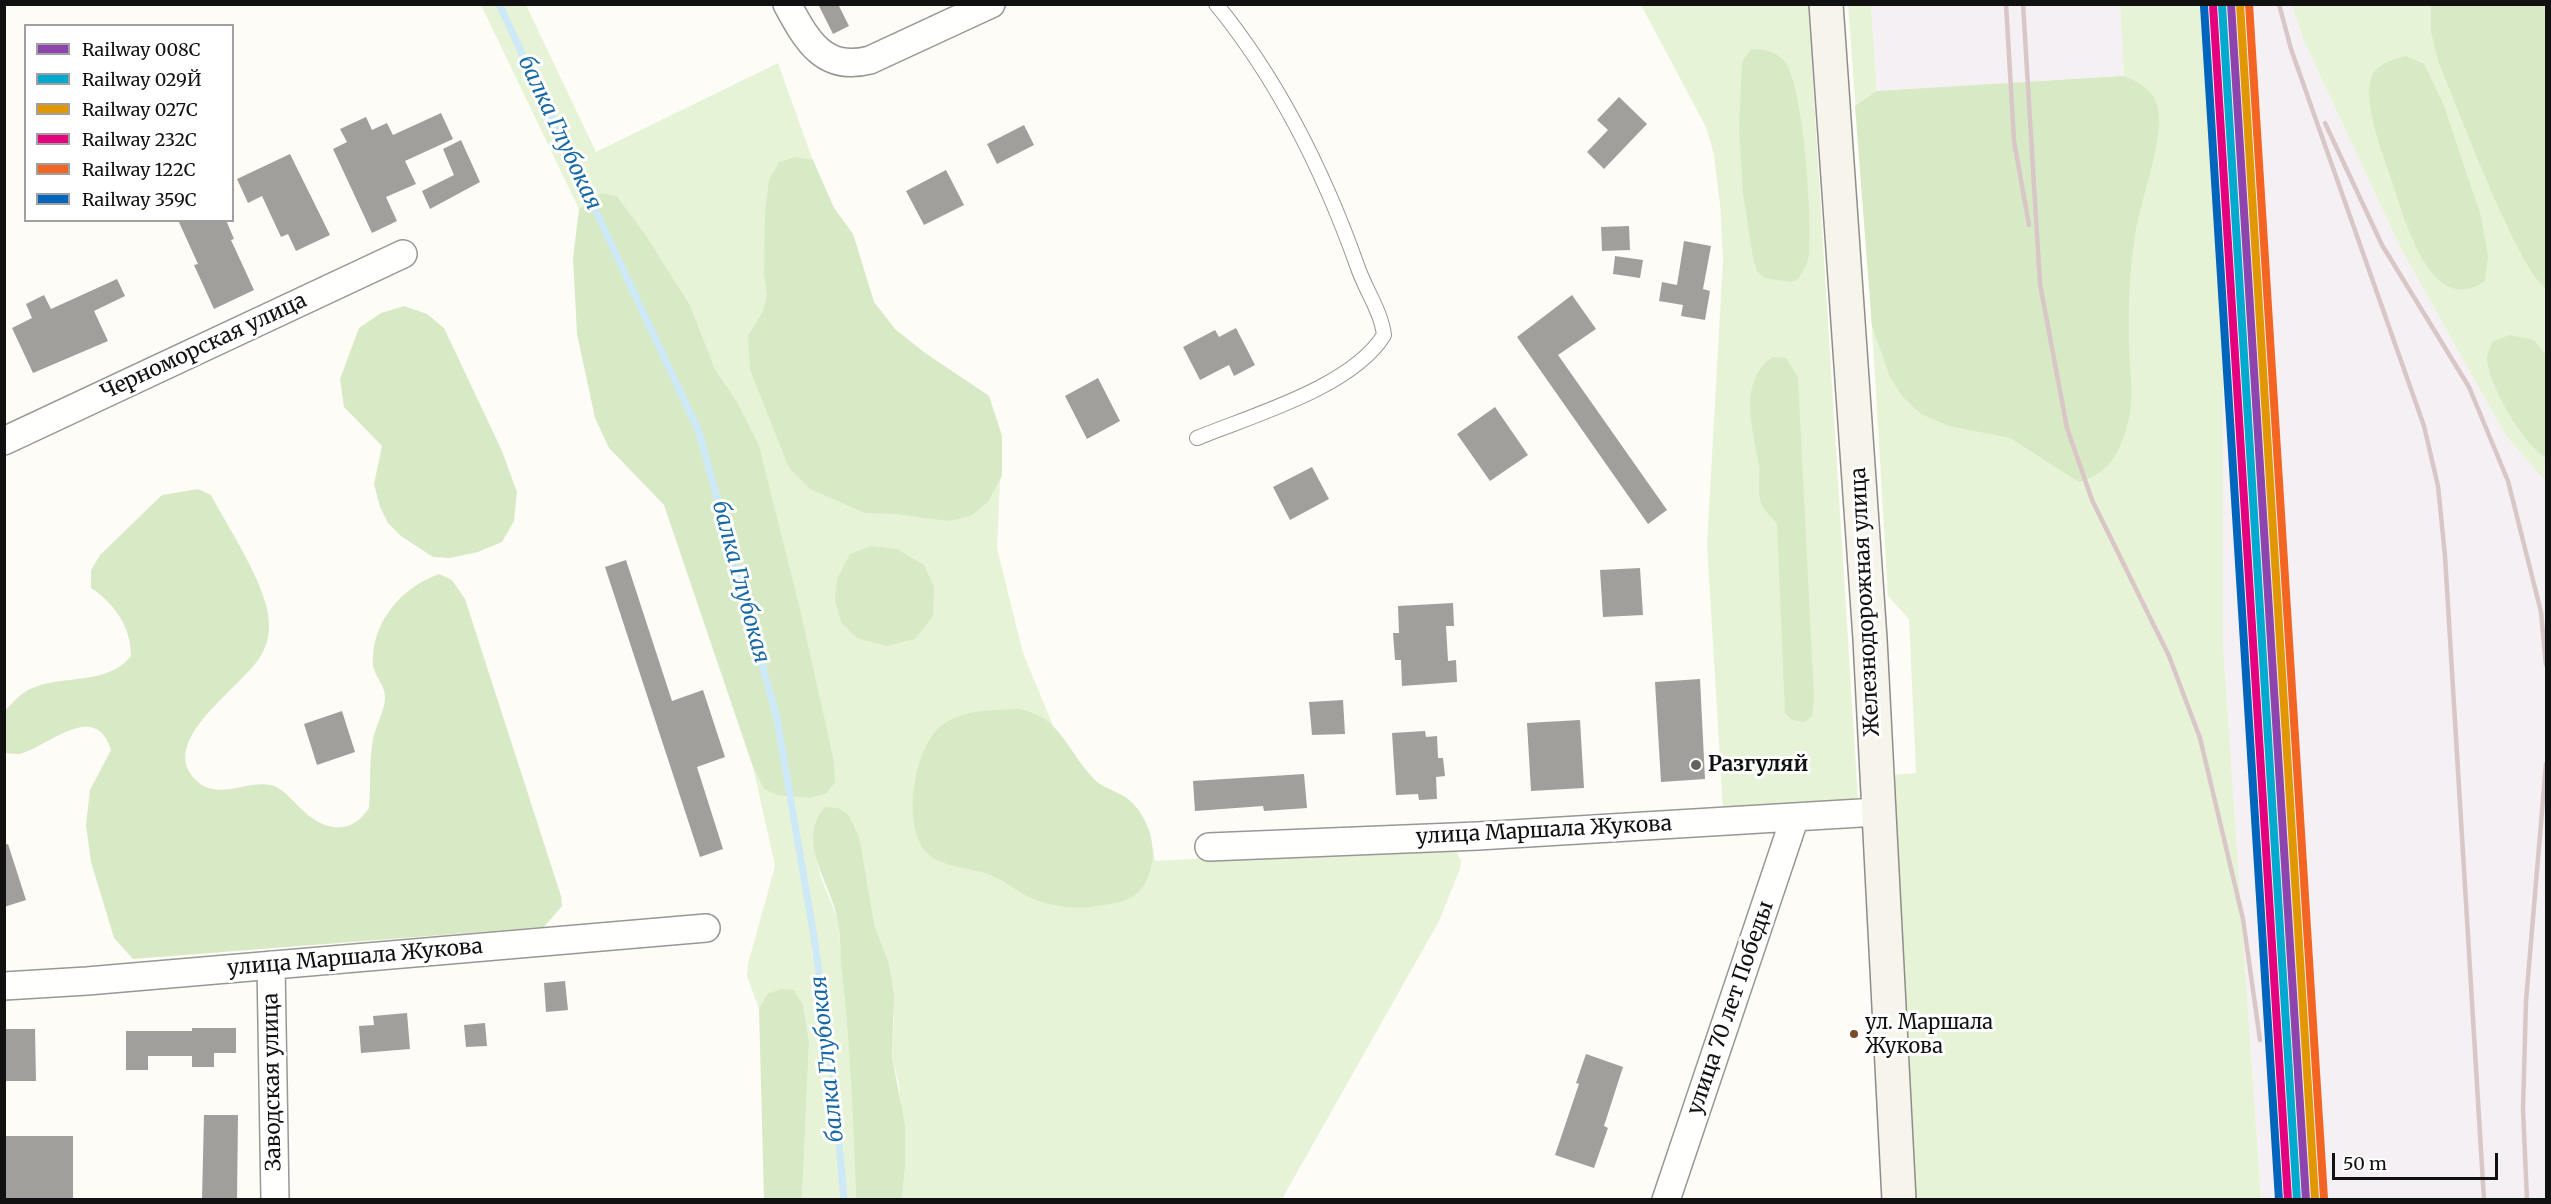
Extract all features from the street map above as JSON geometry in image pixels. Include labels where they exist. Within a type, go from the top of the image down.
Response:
[{"type":"main road","name":"Железнодорожная улица","points":[[1826,4],[1869,627],[1899,1200]]},
{"type":"street","points":[[787,4],[810,43],[837,62],[853,64],[870,60],[991,4]]},
{"type":"street","name":"Черноморская улица","points":[[4,441],[404,254]]},
{"type":"street","name":"улица Маршала Жукова","points":[[1209,847],[1478,836],[1878,812]]},
{"type":"street","name":"улица 70 лет Победы","points":[[1666,1200],[1795,817]]},
{"type":"street","name":"улица Маршала Жукова","points":[[4,986],[706,928]]},
{"type":"street","name":"Заводская улица","points":[[271,965],[275,1200]]},
{"type":"lane","points":[[1197,438],[1327,385],[1368,355],[1384,336],[1382,322],[1320,176],[1268,76],[1245,40],[1216,4]]},
{"type":"shaded area","points":[[1871,5],[2120,5],[2124,76],[1877,91]]},
{"type":"shaded area","points":[[2203,5],[2292,5],[2304,41],[2401,249],[2506,436],[2546,482],[2546,1199],[2261,1199],[2223,644],[2223,365]]},
{"type":"green space","points":[[481,5],[526,5],[596,152],[778,63],[821,183],[834,208],[853,234],[874,302],[895,329],[925,353],[989,396],[1002,436],[997,548],[1023,653],[1054,728],[1097,782],[1129,800],[1150,831],[1155,861],[1441,846],[1455,849],[1461,861],[1460,869],[1439,921],[1282,1199],[902,1199],[905,1168],[899,1085],[892,1057],[894,1019],[889,963],[875,927],[867,882],[814,846],[820,875],[838,920],[854,1106],[856,1199],[802,1199],[809,1043],[767,994],[759,1009],[747,976],[748,964],[775,866],[753,767],[764,789],[810,798],[826,794],[835,783],[736,400],[715,369],[690,305],[647,237],[617,196],[601,193],[579,209]]},
{"type":"green space","points":[[1641,5],[1808,5],[1858,799],[1723,809],[1707,545],[1723,259],[1720,204],[1714,155],[1706,127]]},
{"type":"green space","points":[[1848,5],[1871,5],[1877,91],[2124,76],[2120,5],[2203,5],[2223,365],[2223,644],[2261,1199],[1913,1199],[1890,775],[1916,773],[1909,619],[1888,596],[1872,326]]},
{"type":"green space","points":[[2292,5],[2546,5],[2546,482],[2506,436],[2401,249],[2304,41]]},
{"type":"green space","points":[[2431,5],[2546,5],[2546,288],[2534,275],[2520,251],[2472,146],[2438,61],[2431,32]]},
{"type":"green space","points":[[1751,49],[1772,52],[1784,60],[1793,80],[1798,102],[1808,186],[1810,237],[1806,264],[1798,279],[1791,282],[1764,278],[1757,271],[1753,258],[1743,194],[1739,126],[1742,62]]},
{"type":"green space","points":[[2406,56],[2424,64],[2443,103],[2481,216],[2488,257],[2485,281],[2466,289],[2450,287],[2436,277],[2424,261],[2405,221],[2380,147],[2370,101],[2369,87],[2372,76],[2382,65]]},
{"type":"green space","points":[[2124,76],[2150,92],[2156,102],[2159,122],[2155,154],[2138,221],[2131,263],[2129,292],[2130,409],[2122,440],[2113,458],[2100,472],[2079,482],[2010,438],[1949,426],[1921,414],[1903,397],[1890,377],[1872,326],[1855,106],[1877,91]]},
{"type":"green space","points":[[795,157],[813,160],[834,208],[853,234],[874,302],[895,329],[925,353],[989,396],[1002,436],[1002,476],[988,502],[971,516],[948,521],[896,514],[865,513],[810,489],[789,468],[750,370],[748,336],[763,311],[767,295],[764,274],[765,212],[769,180],[779,162]]},
{"type":"green space","points":[[601,193],[617,196],[647,237],[690,305],[715,369],[736,400],[759,446],[800,609],[834,761],[835,783],[826,794],[810,798],[777,795],[764,789],[753,767],[664,505],[609,448],[595,418],[577,334],[573,258],[579,209]]},
{"type":"green space","points":[[404,306],[427,314],[444,328],[502,451],[517,492],[514,521],[502,542],[478,552],[450,558],[433,557],[401,536],[388,523],[380,507],[374,484],[382,446],[344,407],[340,379],[359,328],[381,313]]},
{"type":"green space","points":[[2510,335],[2534,340],[2546,355],[2546,458],[2537,451],[2518,428],[2500,398],[2489,370],[2487,357],[2493,341]]},
{"type":"green space","points":[[1773,357],[1786,358],[1798,377],[1814,698],[1812,716],[1804,722],[1792,720],[1785,713],[1777,524],[1761,502],[1759,465],[1751,421],[1751,392],[1755,379],[1762,367]]},
{"type":"green space","points":[[198,489],[211,495],[247,560],[264,597],[269,628],[262,654],[206,715],[194,732],[186,750],[187,766],[198,782],[216,790],[265,784],[274,786],[316,821],[333,827],[349,826],[363,816],[369,808],[372,747],[385,699],[384,689],[373,664],[377,634],[383,620],[401,597],[425,580],[439,574],[452,580],[465,599],[561,896],[562,906],[544,927],[133,959],[114,938],[91,862],[86,825],[90,790],[111,750],[104,735],[95,728],[83,727],[58,735],[23,753],[5,753],[5,711],[30,689],[110,672],[131,656],[128,635],[120,617],[100,594],[91,588],[91,570],[100,555],[162,495]]},
{"type":"green space","points":[[871,546],[897,549],[924,565],[934,587],[933,616],[915,639],[886,646],[857,638],[841,622],[835,600],[837,579],[850,554]]},
{"type":"green space","points":[[1020,709],[1036,714],[1049,722],[1090,775],[1097,782],[1128,799],[1144,819],[1152,844],[1151,870],[1146,882],[1129,899],[1088,907],[1045,903],[1029,897],[990,875],[940,861],[926,852],[918,839],[914,823],[915,784],[925,747],[934,733],[945,723],[962,715],[981,711]]},
{"type":"green space","points":[[825,807],[838,808],[848,814],[859,837],[875,927],[889,963],[894,996],[892,1057],[905,1125],[902,1199],[856,1199],[851,1086],[839,928],[835,908],[814,849],[813,835],[816,820]]},
{"type":"green space","points":[[781,989],[794,990],[803,1005],[809,1043],[802,1199],[764,1199],[759,1009],[767,994]]},
{"type":"building","points":[[818,4],[838,4],[849,26],[833,34]]},
{"type":"building","points":[[1619,97],[1647,124],[1604,169],[1587,152],[1608,130],[1597,120]]},
{"type":"building","points":[[441,113],[453,139],[405,161],[416,184],[386,197],[397,221],[372,233],[333,149],[347,142],[340,129],[366,117],[372,130],[387,123],[393,135]]},
{"type":"building","points":[[1024,125],[1034,145],[997,164],[987,144]]},
{"type":"building","points":[[461,140],[480,182],[430,209],[422,191],[454,175],[443,149]]},
{"type":"building","points":[[290,154],[330,235],[296,251],[288,234],[281,237],[262,196],[248,203],[237,179]]},
{"type":"building","points":[[946,170],[964,205],[924,225],[906,191]]},
{"type":"building","points":[[179,222],[227,222],[234,239],[231,240],[254,290],[214,309],[194,265],[198,264]]},
{"type":"building","points":[[1629,226],[1630,250],[1602,251],[1601,227]]},
{"type":"building","points":[[1684,241],[1711,246],[1703,289],[1710,291],[1705,320],[1681,316],[1683,305],[1659,301],[1662,282],[1677,285]]},
{"type":"building","points":[[1615,256],[1643,260],[1640,278],[1613,274]]},
{"type":"building","points":[[117,279],[125,296],[94,311],[108,341],[33,373],[12,328],[32,318],[26,304],[44,295],[51,309]]},
{"type":"building","points":[[1572,295],[1596,329],[1558,355],[1667,510],[1648,524],[1517,337]]},
{"type":"building","points":[[1236,328],[1255,365],[1234,376],[1229,365],[1200,380],[1183,347],[1215,330],[1219,337]]},
{"type":"building","points":[[1098,378],[1120,421],[1087,439],[1065,396]]},
{"type":"building","points":[[1495,407],[1528,455],[1490,481],[1457,434]]},
{"type":"building","points":[[1312,467],[1329,499],[1290,520],[1273,487]]},
{"type":"building","points":[[626,560],[672,701],[703,690],[725,757],[697,767],[723,849],[700,857],[605,567]]},
{"type":"building","points":[[1640,568],[1643,615],[1603,617],[1600,570]]},
{"type":"building","points":[[1453,603],[1454,626],[1446,626],[1448,661],[1456,660],[1457,682],[1402,686],[1401,660],[1395,660],[1393,633],[1399,633],[1398,606]]},
{"type":"building","points":[[1700,679],[1705,779],[1661,782],[1655,682]]},
{"type":"building","points":[[1343,700],[1345,734],[1312,735],[1309,702]]},
{"type":"building","points":[[342,711],[355,752],[317,765],[304,724]]},
{"type":"building","points":[[1580,720],[1584,788],[1531,791],[1527,723]]},
{"type":"building","points":[[1425,731],[1426,737],[1437,736],[1438,758],[1443,758],[1445,776],[1436,777],[1437,799],[1419,800],[1418,794],[1396,795],[1392,733]]},
{"type":"building","points":[[1304,774],[1307,808],[1264,811],[1263,806],[1195,811],[1193,781]]},
{"type":"building","points":[[8,844],[26,900],[4,907],[4,845]]},
{"type":"building","points":[[565,981],[568,1010],[546,1012],[544,983]]},
{"type":"building","points":[[407,1013],[410,1049],[361,1053],[359,1026],[374,1025],[373,1016]]},
{"type":"building","points":[[485,1023],[487,1046],[466,1047],[464,1025]]},
{"type":"building","points":[[192,1028],[236,1028],[236,1053],[214,1053],[214,1067],[192,1067],[192,1056],[148,1056],[148,1070],[126,1070],[126,1031],[192,1031]]},
{"type":"building","points":[[4,1029],[35,1029],[36,1081],[4,1081]]},
{"type":"building","points":[[1586,1054],[1623,1067],[1604,1126],[1608,1128],[1594,1168],[1555,1155],[1579,1084],[1576,1083]]},
{"type":"building","points":[[204,1115],[238,1115],[237,1200],[202,1200]]},
{"type":"building","points":[[4,1136],[73,1136],[73,1200],[4,1200]]},
{"type":"waterway","name":"балка Глубокая","points":[[499,4],[699,432],[777,719],[814,937],[833,1075],[844,1200]]},
{"type":"railway","points":[[2006,4],[2014,141],[2029,225]]},
{"type":"railway","points":[[2023,4],[2040,284],[2067,428],[2092,500],[2169,656],[2200,738],[2243,919],[2260,1040]]},
{"type":"railway","points":[[2279,4],[2291,49],[2424,426],[2438,486],[2445,556],[2484,1200]]},
{"type":"railway","points":[[2325,123],[2382,245],[2469,387],[2508,481],[2541,612],[2546,665]]},
{"type":"railway","points":[[2527,1200],[2523,1109],[2526,1001],[2546,764]]},
{"type":"rail line","name":"008С","points":[[2231,4],[2306,1200]]},
{"type":"rail line","name":"027С","points":[[2240,4],[2315,1199]]},
{"type":"rail line","name":"122С","points":[[2249,4],[2324,1199]]},
{"type":"rail line","name":"232C","points":[[2213,5],[2288,1200]]},
{"type":"rail line","name":"029Й","points":[[2222,5],[2297,1200]]},
{"type":"rail line","name":"359С","points":[[2204,6],[2279,1200]]},
{"type":"place","name":"Разгуляй","points":[[1696,765]]},
{"type":"place","name":"ул. Маршала Жукова","points":[[1854,1034]]}]
